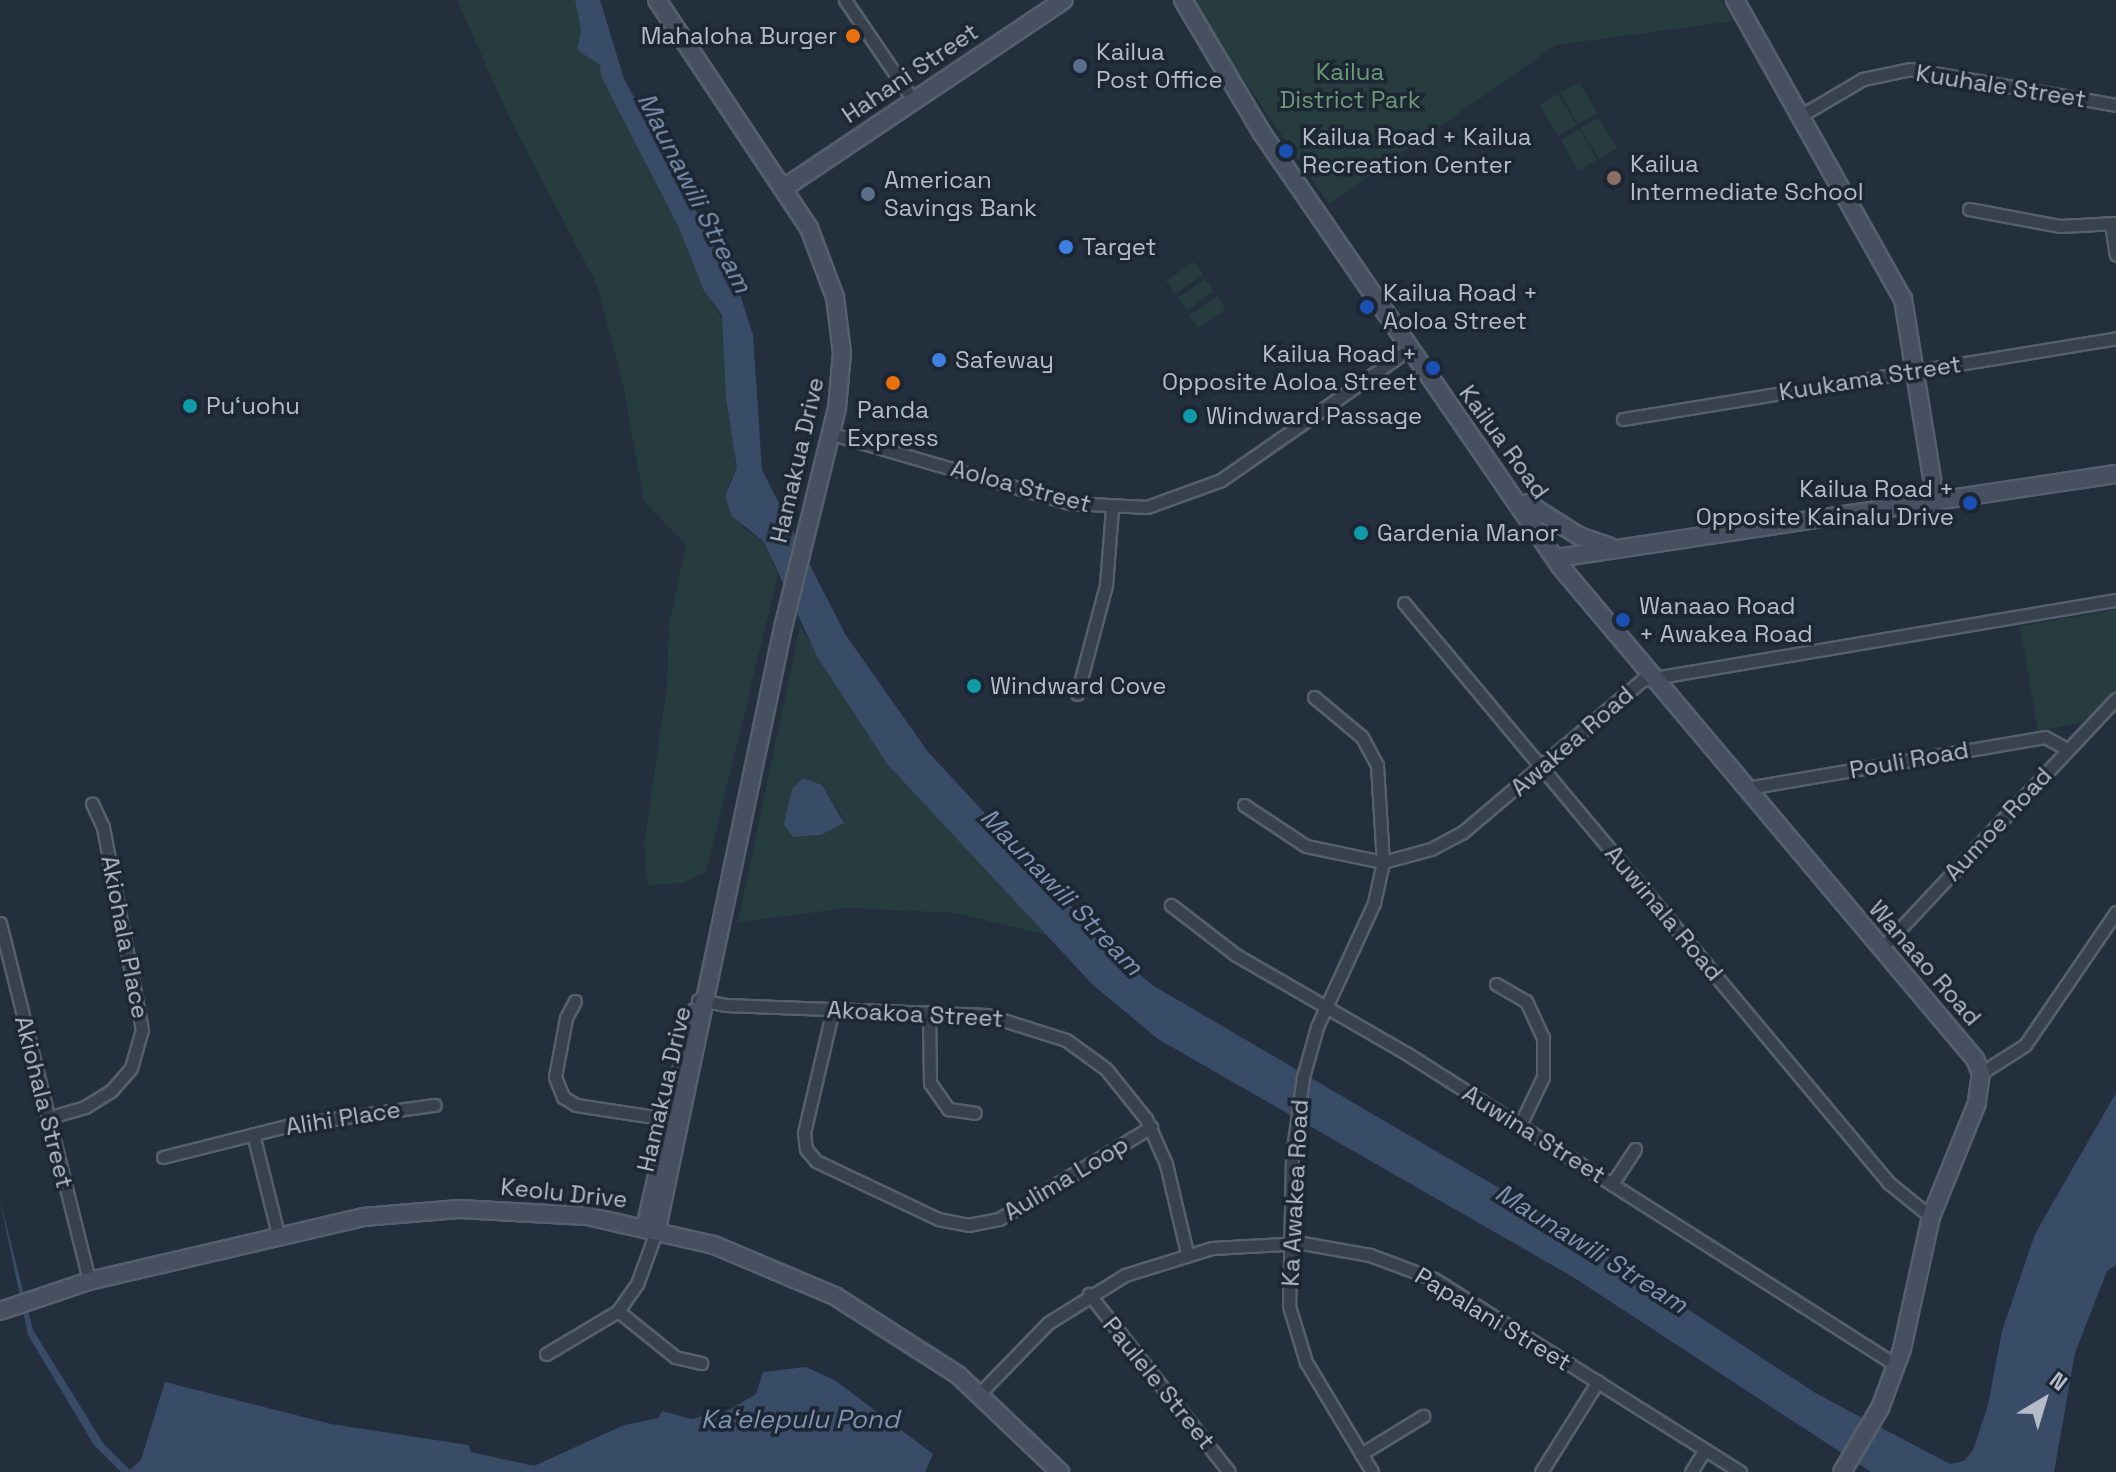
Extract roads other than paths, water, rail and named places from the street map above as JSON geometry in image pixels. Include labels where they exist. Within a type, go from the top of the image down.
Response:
[{"type":"street","name":"Hamakua Drive","points":[[546,1354],[618,1311],[637,1284],[703,1001],[807,522],[832,434],[842,371],[837,306],[818,245],[784,188],[657,0]]},
{"type":"street","points":[[845,0],[913,100]]},
{"type":"street","name":"Hahani Street","points":[[784,188],[1064,0]]},
{"type":"street","name":"Kailua Road","points":[[1183,0],[1262,133],[1408,350],[1511,489],[1557,558]]},
{"type":"street","points":[[1735,0],[1903,299],[1936,502]]},
{"type":"street","name":"Kuuhale Street","points":[[1800,116],[1863,79],[1910,69],[2116,105]]},
{"type":"street","points":[[1969,209],[2060,226],[2114,224],[2116,255]]},
{"type":"street","name":"Kuukama Street","points":[[1623,419],[2116,338]]},
{"type":"street","name":"Aoloa Street","points":[[832,434],[1070,503],[1112,509],[1163,504],[1207,488],[1408,350]]},
{"type":"street","points":[[1557,558],[2116,474]]},
{"type":"street","points":[[1511,489],[1541,515],[1579,536],[1621,549]]},
{"type":"street","points":[[1077,694],[1106,585],[1112,509]]},
{"type":"street","name":"Wanaao Road","points":[[1557,558],[1652,678],[1968,1049],[1981,1073]]},
{"type":"street","name":"Awakea Road","points":[[1244,805],[1306,846],[1383,862],[1454,839],[1542,768],[1642,680],[2116,600]]},
{"type":"street","name":"Auwinala Road","points":[[1404,603],[1889,1183],[1931,1217]]},
{"type":"street","name":"Ka Awakea Road","points":[[1314,697],[1362,737],[1377,765],[1383,862],[1374,903],[1326,1006],[1307,1059],[1295,1121],[1289,1306],[1297,1339],[1372,1472]]},
{"type":"street","name":"Aumoe Road","points":[[1881,949],[2116,699]]},
{"type":"street","name":"Pouli Road","points":[[1747,788],[2045,737],[2068,750]]},
{"type":"street","name":"Akiohala Place","points":[[47,1118],[85,1107],[111,1091],[135,1059],[142,1030],[103,827],[92,803]]},
{"type":"street","name":"Auwina Street","points":[[1171,905],[1236,955],[1326,1006],[1520,1125],[1896,1365]]},
{"type":"street","points":[[1844,1469],[1880,1408],[1896,1365],[1931,1217],[1977,1103],[1981,1073],[2025,1045],[2116,912]]},
{"type":"street","name":"Akiohala Street","points":[[0,923],[4,951],[89,1281]]},
{"type":"street","points":[[1496,984],[1526,1001],[1543,1038],[1543,1077],[1520,1125]]},
{"type":"street","points":[[575,1001],[566,1018],[556,1072],[563,1097],[576,1105],[676,1121]]},
{"type":"street","name":"Akoakoa Street","points":[[703,1001],[1003,1017],[1066,1040],[1117,1080],[1151,1127],[1166,1164],[1187,1253]]},
{"type":"street","name":"Aulima Loop","points":[[833,1009],[804,1133],[806,1149],[821,1163],[938,1219],[968,1225],[999,1219],[1151,1127]]},
{"type":"street","points":[[929,1012],[926,1065],[933,1091],[948,1109],[975,1113]]},
{"type":"street","name":"Alihi Place","points":[[163,1157],[348,1114],[435,1105]]},
{"type":"street","name":"Alihi Place","points":[[253,1134],[278,1234]]},
{"type":"street","points":[[1612,1184],[1635,1149]]},
{"type":"street","name":"Keolu Drive","points":[[7,1308],[89,1281],[278,1234],[374,1216],[459,1209],[555,1212],[651,1228],[745,1256],[825,1291],[912,1342],[980,1393],[1060,1472]]},
{"type":"street","name":"Papalani Street","points":[[980,1393],[1031,1337],[1089,1294],[1187,1253],[1289,1243],[1370,1255],[1434,1279],[1740,1472]]},
{"type":"street","name":"Paulele Street","points":[[1089,1294],[1229,1472]]},
{"type":"street","points":[[618,1311],[675,1357],[701,1363]]},
{"type":"street","points":[[1541,1472],[1598,1381]]},
{"type":"street","points":[[1361,1454],[1423,1416]]},
{"type":"street","points":[[1691,1472],[1705,1450]]},
{"type":"water","name":"Maunawili Stream","points":[[575,0],[600,0],[624,79],[737,285],[753,335],[762,470],[845,634],[928,752],[1112,950],[1152,985],[1540,1212],[1817,1394],[1950,1464],[1964,1461],[1973,1450],[1988,1405],[2002,1331],[2035,1234],[2116,1093],[2116,1265],[2107,1271],[2075,1353],[2054,1472],[1871,1472],[1573,1277],[1158,1039],[1093,985],[888,765],[818,658],[764,542],[732,516],[725,496],[737,468],[726,398],[722,315],[704,291],[679,228],[601,76],[600,65],[577,50],[581,30]]},
{"type":"water","points":[[803,778],[822,785],[844,823],[821,835],[793,837],[784,825],[792,789]]},
{"type":"water","name":"Kaʻelepulu Pond","points":[[0,1200],[33,1330],[103,1443],[130,1470],[141,1460],[165,1382],[331,1424],[468,1445],[471,1452],[534,1466],[624,1425],[659,1418],[662,1411],[691,1419],[729,1410],[756,1394],[763,1372],[806,1367],[836,1381],[933,1454],[925,1472],[121,1472],[94,1445],[28,1335]]},
{"type":"place","name":"Mahaloha Burger","points":[[853,36]]},
{"type":"place","name":"Kailua Post Office","points":[[1080,66]]},
{"type":"place","name":"Kailua Road + Kailua Recreation Center","points":[[1286,151]]},
{"type":"place","name":"Kailua Intermediate School","points":[[1614,178]]},
{"type":"place","name":"American Savings Bank","points":[[868,194]]},
{"type":"place","name":"Target","points":[[1066,247]]},
{"type":"place","name":"Kailua Road + Aoloa Street","points":[[1367,307]]},
{"type":"place","name":"Safeway","points":[[939,360]]},
{"type":"place","name":"Kailua Road + Opposite Aoloa Street","points":[[1433,368]]},
{"type":"place","name":"Panda Express","points":[[893,383]]},
{"type":"place","name":"Puʻuohu","points":[[190,406]]},
{"type":"place","name":"Windward Passage","points":[[1190,416]]},
{"type":"place","name":"Kailua Road + Opposite Kainalu Drive","points":[[1970,503]]},
{"type":"place","name":"Gardenia Manor","points":[[1361,533]]},
{"type":"place","name":"Wanaao Road + Awakea Road","points":[[1623,620]]},
{"type":"place","name":"Windward Cove","points":[[974,686]]},
{"type":"park label","name":"Kailua District Park","points":[[1350,86]]}]
